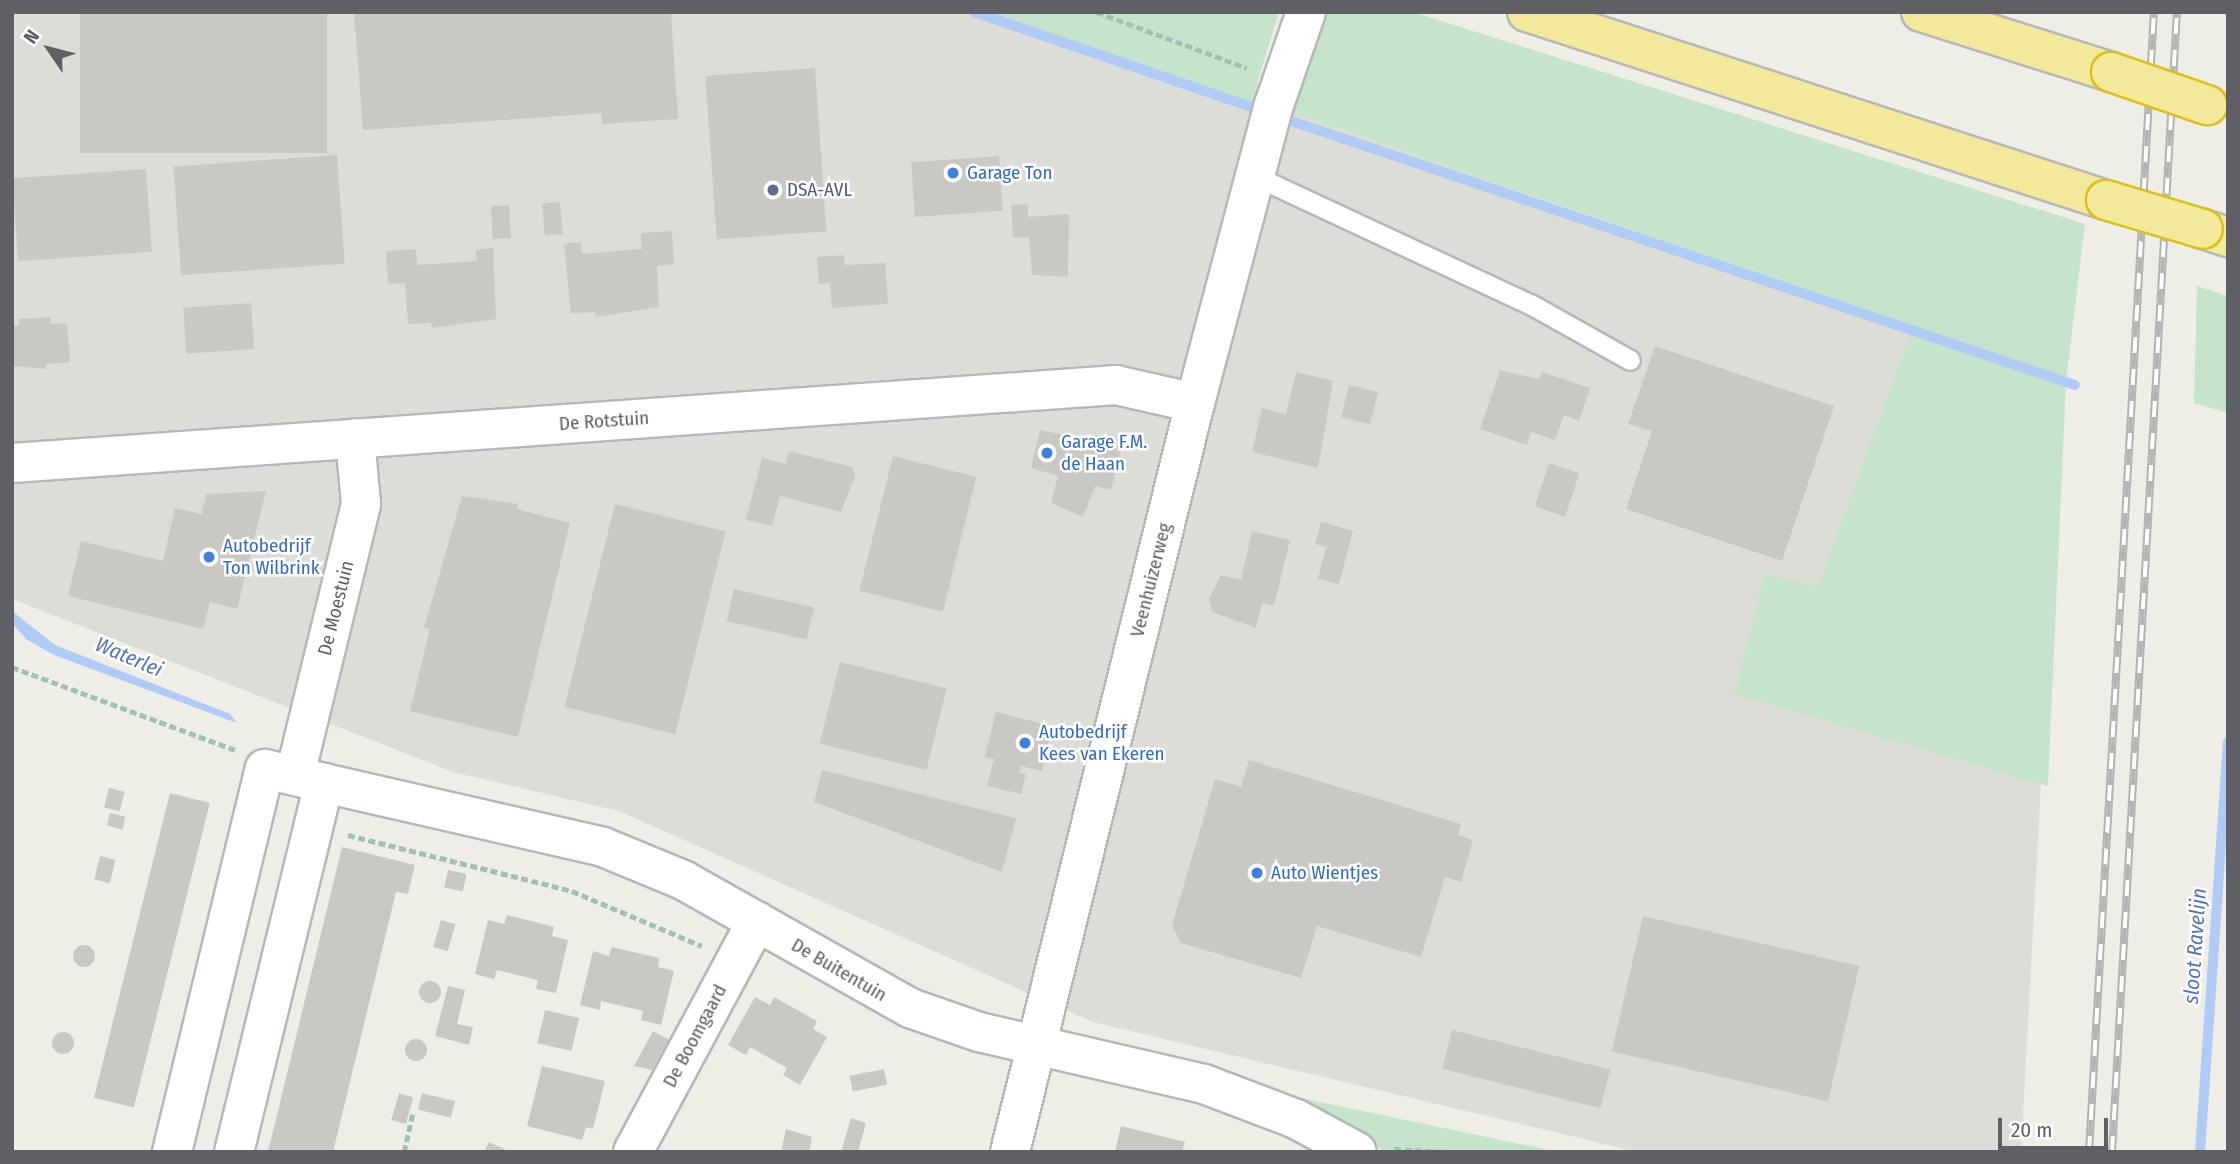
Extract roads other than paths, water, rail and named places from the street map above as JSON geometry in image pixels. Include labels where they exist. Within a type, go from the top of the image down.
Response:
[{"type":"highway","points":[[1527,12],[2215,233]]},
{"type":"highway","points":[[1921,12],[2217,108]]},
{"type":"street","name":"Veenhuizerweg","points":[[1010,1152],[1195,403],[1255,176],[1282,82],[1306,12]]},
{"type":"street","name":"De Rotstuin","points":[[12,463],[1116,385],[1195,403]]},
{"type":"street","name":"De Moestuin","points":[[295,776],[361,505],[355,438]]},
{"type":"street","name":"De Buitentuin","points":[[295,776],[603,848],[683,880],[890,999],[1036,1047],[1227,1092],[1357,1152]]},
{"type":"street","points":[[234,1152],[313,827],[295,776]]},
{"type":"street","points":[[173,1152],[295,776]]},
{"type":"street","name":"De Boomgaard","points":[[633,1152],[757,921]]},
{"type":"lane","points":[[1255,176],[1532,304],[1630,360]]},
{"type":"water","points":[[12,611],[55,645],[230,714],[237,723],[54,655],[26,639],[12,623]]},
{"type":"waterway","points":[[974,12],[1249,106]]},
{"type":"waterway","points":[[1291,121],[2075,385]]},
{"type":"waterway","name":"sloot Ravelijn","points":[[2200,1152],[2228,742]]},
{"type":"railway","points":[[2089,1152],[2154,12]]},
{"type":"railway","points":[[2112,1152],[2177,12]]},
{"type":"place","name":"Garage Ton","points":[[953,173]]},
{"type":"place","name":"DSA-AVL","points":[[773,190]]},
{"type":"place","name":"Garage F.M. de Haan","points":[[1047,453]]},
{"type":"place","name":"Autobedrijf Ton Wilbrink","points":[[209,557]]},
{"type":"place","name":"Autobedrijf Kees van Ekeren","points":[[1025,743]]},
{"type":"place","name":"Auto Wientjes","points":[[1257,873]]},
{"type":"water label","name":"Waterlei","points":[[129,657]]}]
